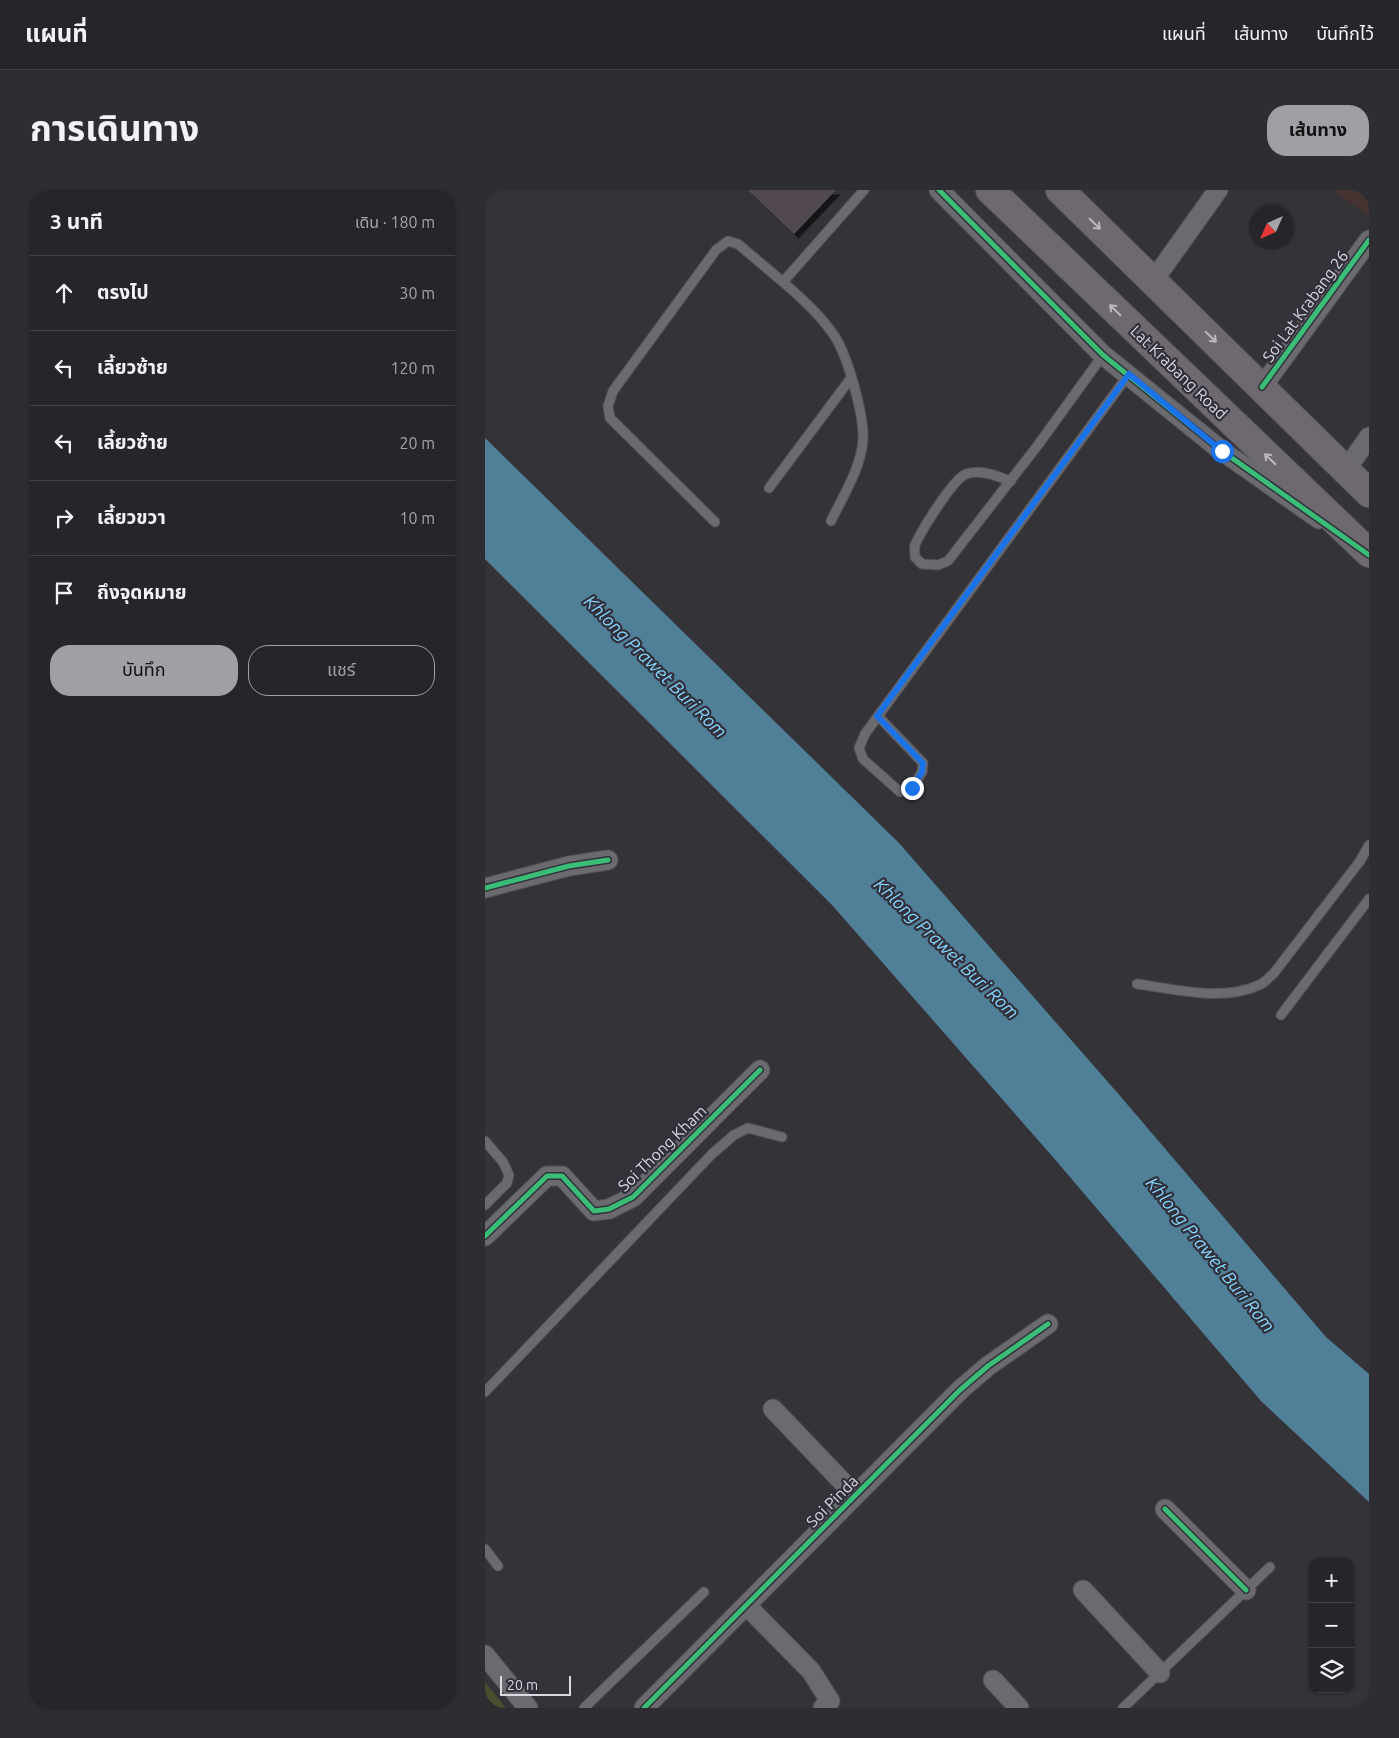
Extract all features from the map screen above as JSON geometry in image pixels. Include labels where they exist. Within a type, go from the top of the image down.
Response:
[{"type":"main road","name":"Lat Krabang Road","points":[[990,190],[1369,554]]},
{"type":"main road","points":[[1060,190],[1369,493]]},
{"type":"street","points":[[939,190],[1103,355],[1129,374],[1222,451],[1369,554]]},
{"type":"street","points":[[1153,281],[1218,190]]},
{"type":"street","name":"Soi Lat Krabang 26","points":[[1262,387],[1369,240]]},
{"type":"street","points":[[1345,471],[1369,436]]},
{"type":"street","points":[[485,888],[569,866],[608,860]]},
{"type":"street","name":"Soi Thong Kham","points":[[485,1236],[547,1176],[562,1176],[593,1211],[609,1209],[626,1201],[760,1070]]},
{"type":"street","name":"Soi Pinda","points":[[644,1708],[960,1390],[988,1366],[1047,1324]]},
{"type":"street","points":[[773,1408],[855,1495]]},
{"type":"street","points":[[1165,1509],[1246,1590]]},
{"type":"street","points":[[1083,1590],[1160,1673]]},
{"type":"street","points":[[747,1606],[811,1671],[830,1701],[823,1708]]},
{"type":"street","points":[[485,1655],[527,1708]]},
{"type":"street","points":[[993,1680],[1019,1708]]},
{"type":"lane","points":[[783,282],[865,190]]},
{"type":"lane","points":[[715,522],[610,418],[608,406],[613,391],[665,318],[716,250],[728,241],[738,244],[783,282],[833,332],[851,378],[859,408],[863,440],[855,472],[831,521]]},
{"type":"lane","points":[[1011,480],[981,472],[965,474],[957,480],[944,497],[915,547],[915,557],[923,564],[938,565],[948,561],[1011,480],[1103,355]]},
{"type":"lane","points":[[877,716],[923,763],[922,772],[912,788],[907,792],[894,789],[863,759],[859,748],[865,734],[877,716],[1129,374]]},
{"type":"lane","points":[[769,488],[851,378]]},
{"type":"lane","points":[[1137,984],[1196,992],[1238,993],[1261,985],[1274,973],[1360,861],[1369,845]]},
{"type":"lane","points":[[1281,1015],[1369,899]]},
{"type":"lane","points":[[485,1392],[712,1154],[734,1135],[748,1128],[781,1137]]},
{"type":"lane","points":[[485,1141],[503,1162],[509,1175],[507,1183],[485,1205]]},
{"type":"lane","points":[[485,1549],[498,1566]]},
{"type":"lane","points":[[1123,1708],[1270,1567]]},
{"type":"lane","points":[[584,1708],[704,1592]]},
{"type":"shaded area","points":[[1332,190],[1369,190],[1369,216]]},
{"type":"green space","points":[[485,1682],[506,1708],[485,1708]]},
{"type":"water","name":"Khlong Prawet Buri Rom","points":[[485,438],[899,843],[1121,1097],[1326,1337],[1369,1374],[1369,1502],[1261,1401],[1052,1156],[832,905],[485,559]]},
{"type":"building","points":[[748,190],[836,190],[794,234]]},
{"type":"cycle path","points":[[939,190],[1103,355],[1222,451],[1369,555]]},
{"type":"cycle path","points":[[1262,387],[1369,240]]},
{"type":"cycle path","points":[[485,888],[569,866],[608,860]]},
{"type":"cycle path","points":[[485,1236],[547,1176],[562,1176],[594,1211],[609,1209],[633,1197],[760,1070]]},
{"type":"cycle path","points":[[644,1708],[960,1390],[988,1366],[1048,1324]]},
{"type":"cycle path","points":[[1165,1509],[1246,1590]]},
{"type":"route","points":[[912,788],[922,772],[923,763],[877,716],[1129,374],[1222,451]]}]
